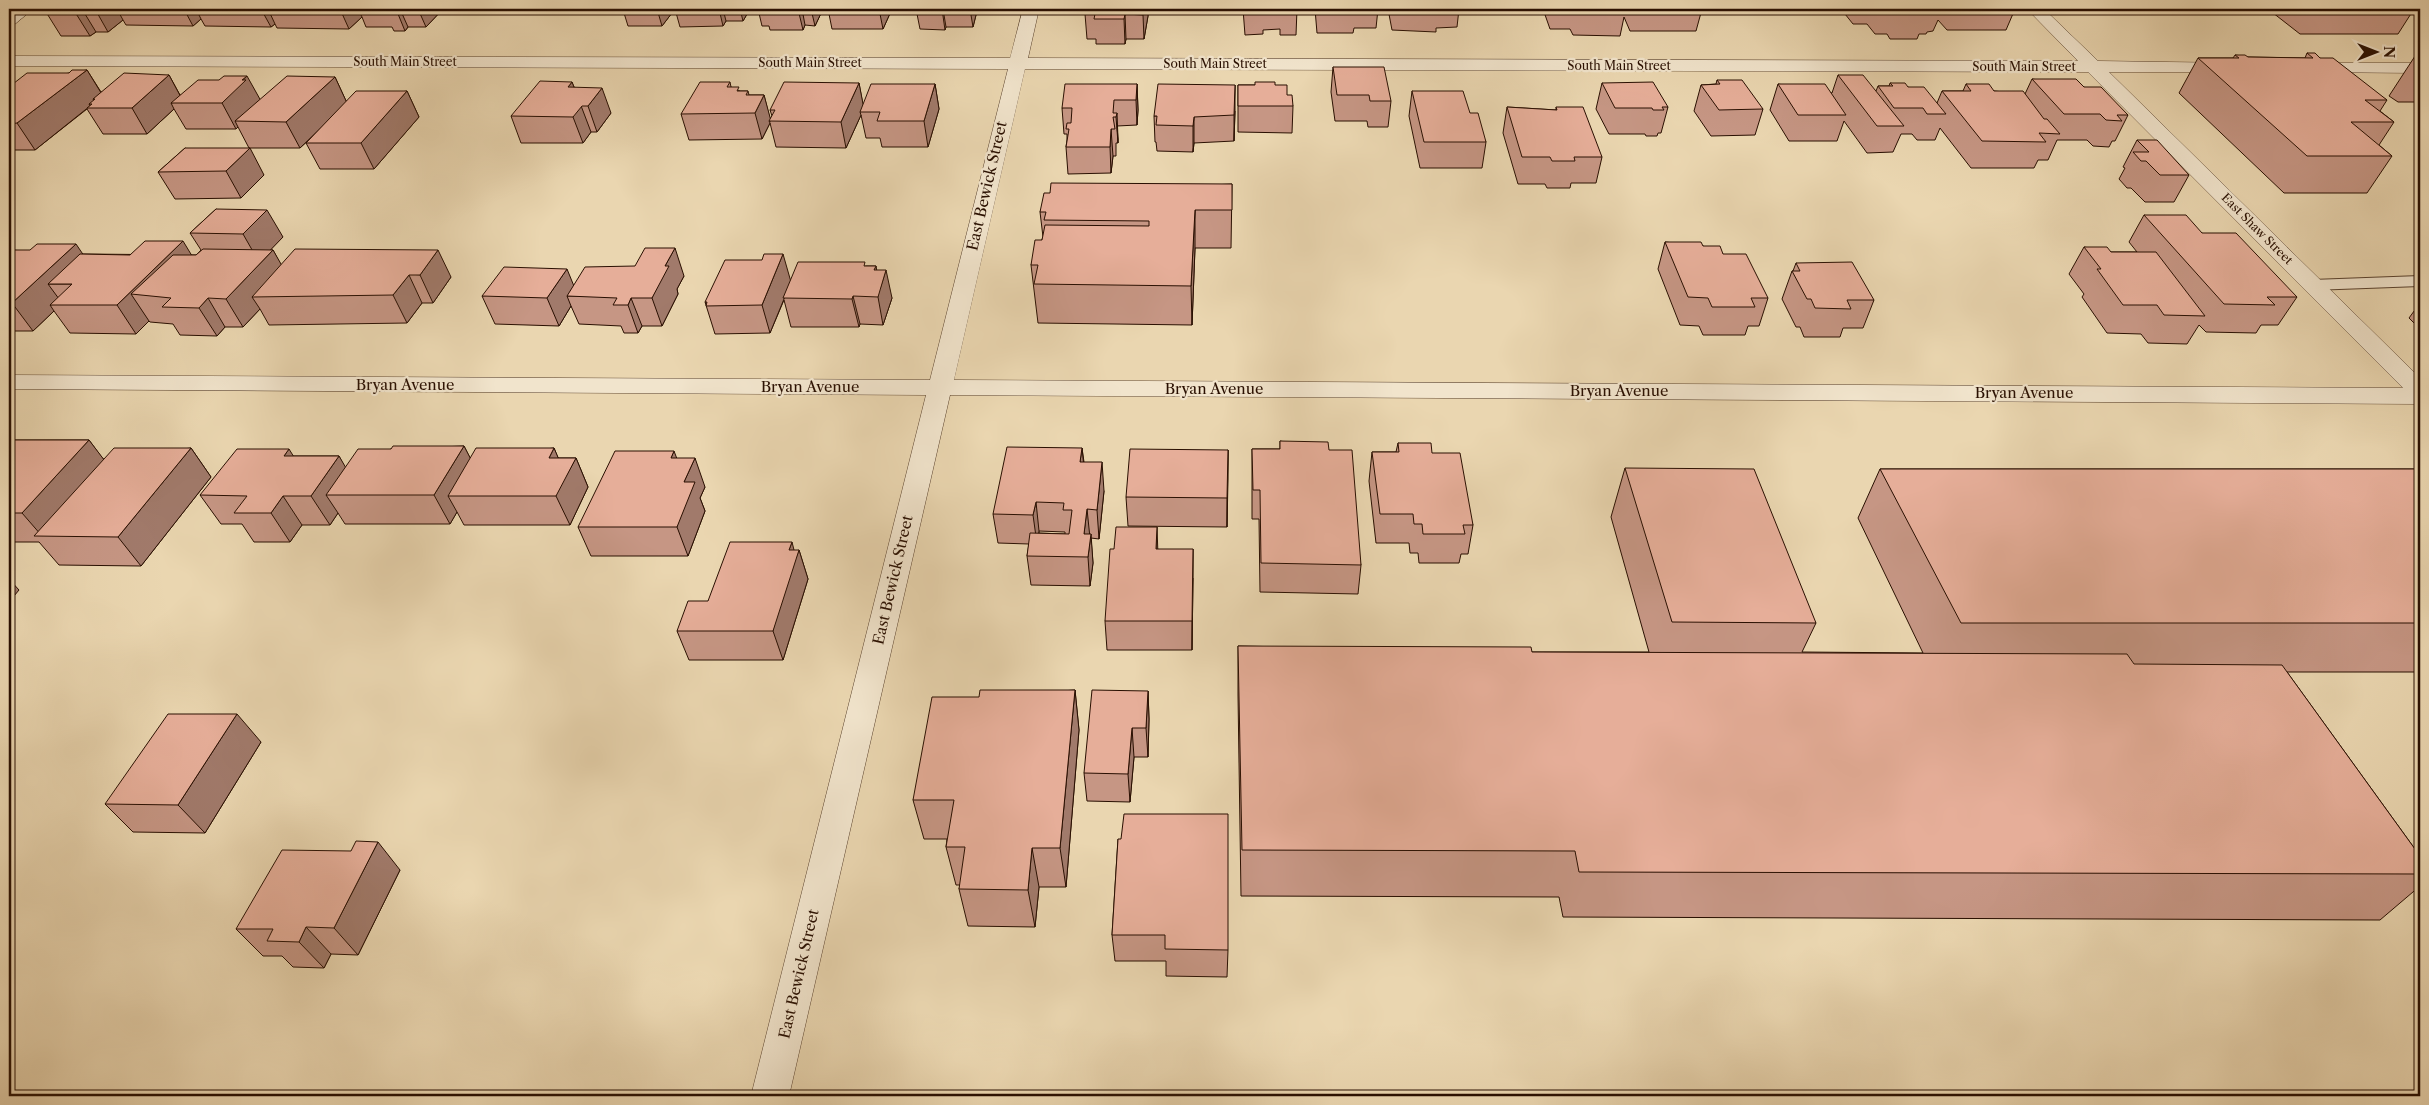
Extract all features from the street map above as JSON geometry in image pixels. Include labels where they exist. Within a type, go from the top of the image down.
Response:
[{"type":"street","points":[[9,20],[25,9]]},
{"type":"street","name":"East Bewick Street","points":[[770,1096],[1016,64],[1031,9]]},
{"type":"street","name":"East Shaw Street","points":[[2036,9],[2420,391]]},
{"type":"street","name":"South Main Street","points":[[9,61],[2242,67]]},
{"type":"street","points":[[2292,68],[2420,68]]},
{"type":"street","name":"Bryan Avenue","points":[[9,382],[2420,396]]},
{"type":"lane","points":[[2312,285],[2420,281]]},
{"type":"building","points":[[50,9],[80,9],[75,12],[46,12]]},
{"type":"building","points":[[1086,9],[1144,9],[1143,15],[1125,14],[1124,19],[1094,19],[1095,14],[1085,14]]},
{"type":"building","points":[[1264,9],[1264,10],[1245,10]]},
{"type":"building","points":[[1297,9],[1297,10],[1281,10]]},
{"type":"building","points":[[1577,9],[1624,9],[1625,11],[1578,11]]},
{"type":"building","points":[[1883,9],[1935,10],[1922,10],[1926,14],[1899,14],[1896,10]]},
{"type":"building","points":[[2307,53],[2315,53],[2320,58],[2333,58],[2387,100],[2365,100],[2394,122],[2351,122],[2392,156],[2307,156],[2198,58],[2239,58],[2235,55],[2245,55],[2248,57],[2313,58]]},
{"type":"building","points":[[1333,67],[1384,67],[1391,101],[1370,101],[1369,95],[1337,95]]},
{"type":"building","points":[[72,70],[87,70],[17,123],[9,124],[9,87],[27,73],[69,73]]},
{"type":"building","points":[[124,73],[169,75],[132,108],[87,108],[95,99],[93,99]]},
{"type":"building","points":[[1838,75],[1863,75],[1904,126],[1877,126]]},
{"type":"building","points":[[224,76],[247,76],[242,80],[246,80],[222,103],[171,103],[198,80],[219,80]]},
{"type":"building","points":[[287,76],[335,77],[286,122],[235,121]]},
{"type":"building","points":[[2032,79],[2076,79],[2084,87],[2101,87],[2128,115],[2117,115],[2122,121],[2106,120],[2100,114],[2064,114]]},
{"type":"building","points":[[1717,80],[1742,80],[1763,109],[1719,110],[1701,85],[1720,84]]},
{"type":"building","points":[[540,81],[572,82],[568,87],[602,88],[588,106],[582,106],[573,117],[511,116]]},
{"type":"building","points":[[700,82],[730,82],[727,87],[739,87],[737,91],[748,91],[746,95],[764,95],[755,113],[681,114]]},
{"type":"building","points":[[784,82],[859,83],[841,122],[769,121],[775,110],[770,110]]},
{"type":"building","points":[[1255,82],[1275,82],[1275,85],[1287,85],[1287,95],[1292,95],[1293,106],[1238,106],[1238,85],[1255,85]]},
{"type":"building","points":[[1653,82],[1668,107],[1662,107],[1664,110],[1653,110],[1652,108],[1615,108],[1602,83]]},
{"type":"building","points":[[1890,83],[1905,83],[1908,87],[1924,87],[1946,114],[1927,114],[1923,108],[1894,108],[1878,86],[1893,86]]},
{"type":"building","points":[[871,84],[935,84],[924,121],[877,121],[880,112],[860,112]]},
{"type":"building","points":[[1065,84],[1137,84],[1136,100],[1114,100],[1113,113],[1117,113],[1116,117],[1113,117],[1115,129],[1111,129],[1110,147],[1066,147],[1069,129],[1066,129],[1067,123],[1071,123],[1072,108],[1062,108]]},
{"type":"building","points":[[1158,84],[1235,85],[1234,115],[1194,117],[1193,126],[1156,125],[1157,116],[1154,116]]},
{"type":"building","points":[[1778,84],[1825,84],[1846,115],[1798,115]]},
{"type":"building","points":[[1966,84],[1989,84],[1994,91],[2023,91],[2044,119],[2047,119],[2060,134],[2039,133],[2046,142],[1982,141],[1942,91],[1971,91]]},
{"type":"building","points":[[356,91],[407,91],[361,143],[306,143]]},
{"type":"building","points":[[1412,91],[1463,91],[1470,113],[1478,113],[1486,142],[1424,142]]},
{"type":"building","points":[[1507,107],[1557,110],[1556,107],[1583,107],[1602,157],[1574,157],[1575,161],[1552,161],[1550,157],[1522,157]]},
{"type":"building","points":[[2137,140],[2157,140],[2189,175],[2160,175],[2146,161],[2141,161],[2133,152],[2149,152]]},
{"type":"building","points":[[185,148],[250,148],[226,171],[158,172]]},
{"type":"building","points":[[1051,183],[1232,184],[1232,210],[1195,210],[1191,286],[1034,284],[1038,265],[1031,265],[1035,240],[1042,240],[1045,225],[1149,226],[1149,221],[1044,220],[1046,212],[1040,212],[1044,193],[1050,193]]},
{"type":"building","points":[[216,209],[267,210],[243,234],[190,233]]},
{"type":"building","points":[[2144,215],[2186,215],[2202,233],[2236,233],[2297,297],[2267,297],[2275,305],[2224,304]]},
{"type":"building","points":[[145,241],[183,241],[117,305],[50,305],[72,284],[48,284],[80,254],[130,255]]},
{"type":"building","points":[[1665,242],[1701,242],[1703,246],[1720,246],[1723,254],[1746,254],[1768,298],[1751,298],[1755,307],[1712,307],[1708,298],[1688,297]]},
{"type":"building","points":[[37,244],[76,244],[12,303],[9,303],[9,250],[30,250]]},
{"type":"building","points":[[2084,247],[2107,247],[2111,252],[2156,252],[2205,316],[2164,315],[2157,305],[2123,305],[2097,269],[2101,269]]},
{"type":"building","points":[[645,248],[675,248],[665,266],[669,266],[652,298],[631,298],[628,305],[613,305],[617,298],[567,296],[585,267],[635,266]]},
{"type":"building","points":[[203,249],[273,250],[226,299],[208,298],[199,308],[162,307],[171,298],[131,294],[173,255],[196,255]]},
{"type":"building","points":[[295,249],[438,250],[420,275],[409,275],[393,295],[252,297]]},
{"type":"building","points":[[764,254],[783,254],[762,305],[706,306],[707,302],[705,302],[725,260],[762,260]]},
{"type":"building","points":[[798,262],[865,262],[864,266],[876,266],[874,270],[886,270],[878,297],[853,296],[852,299],[783,298]]},
{"type":"building","points":[[1852,262],[1874,300],[1847,300],[1851,309],[1815,308],[1811,299],[1807,299],[1792,271],[1800,271],[1796,263]]},
{"type":"building","points":[[504,267],[567,269],[547,298],[482,296]]},
{"type":"building","points":[[9,440],[89,440],[22,513],[9,513]]},
{"type":"building","points":[[1280,441],[1328,442],[1329,450],[1352,450],[1361,565],[1261,563],[1260,490],[1253,490],[1252,449],[1280,449]]},
{"type":"building","points":[[1398,443],[1431,443],[1432,453],[1460,453],[1473,525],[1463,525],[1465,534],[1423,534],[1422,524],[1414,524],[1413,514],[1380,514],[1372,452],[1399,452]]},
{"type":"building","points":[[393,446],[464,446],[434,495],[326,495],[358,449],[391,449]]},
{"type":"building","points":[[1007,447],[1082,448],[1080,462],[1102,462],[1097,510],[1087,509],[1084,534],[1091,534],[1088,557],[1027,556],[1030,533],[1069,534],[1072,510],[1063,510],[1064,503],[1036,502],[1033,515],[993,514]]},
{"type":"building","points":[[114,448],[191,448],[118,537],[34,536]]},
{"type":"building","points":[[476,448],[554,448],[549,458],[576,458],[556,496],[448,496]]},
{"type":"building","points":[[237,449],[289,449],[284,456],[339,456],[311,496],[283,496],[271,513],[234,513],[247,496],[200,495]]},
{"type":"building","points":[[1130,449],[1228,450],[1227,498],[1126,497]]},
{"type":"building","points":[[615,451],[674,451],[671,458],[695,458],[684,482],[695,482],[677,527],[578,527]]},
{"type":"building","points":[[1625,468],[1754,469],[1816,623],[1672,622]]},
{"type":"building","points":[[1880,469],[2420,469],[2420,623],[1961,623]]},
{"type":"building","points":[[1116,527],[1157,527],[1156,549],[1193,549],[1192,621],[1105,621],[1110,549],[1114,549]]},
{"type":"building","points":[[730,542],[792,542],[789,550],[799,550],[773,631],[677,631],[688,601],[708,601]]},
{"type":"building","points":[[1238,646],[1531,647],[1532,652],[2127,654],[2134,664],[2282,665],[2420,856],[2420,874],[1579,872],[1575,851],[1242,850]]},
{"type":"building","points":[[980,690],[1075,690],[1060,848],[1032,848],[1028,890],[959,889],[965,847],[946,847],[954,800],[913,800],[932,697],[979,697]]},
{"type":"building","points":[[1092,690],[1148,691],[1146,728],[1132,728],[1128,774],[1084,773]]},
{"type":"building","points":[[168,714],[237,714],[178,805],[105,804]]},
{"type":"building","points":[[1124,814],[1228,814],[1228,950],[1165,949],[1165,935],[1112,935],[1118,839],[1121,839]]},
{"type":"building","points":[[356,841],[378,842],[334,928],[306,927],[299,942],[267,941],[273,929],[236,929],[282,850],[351,851]]}]
